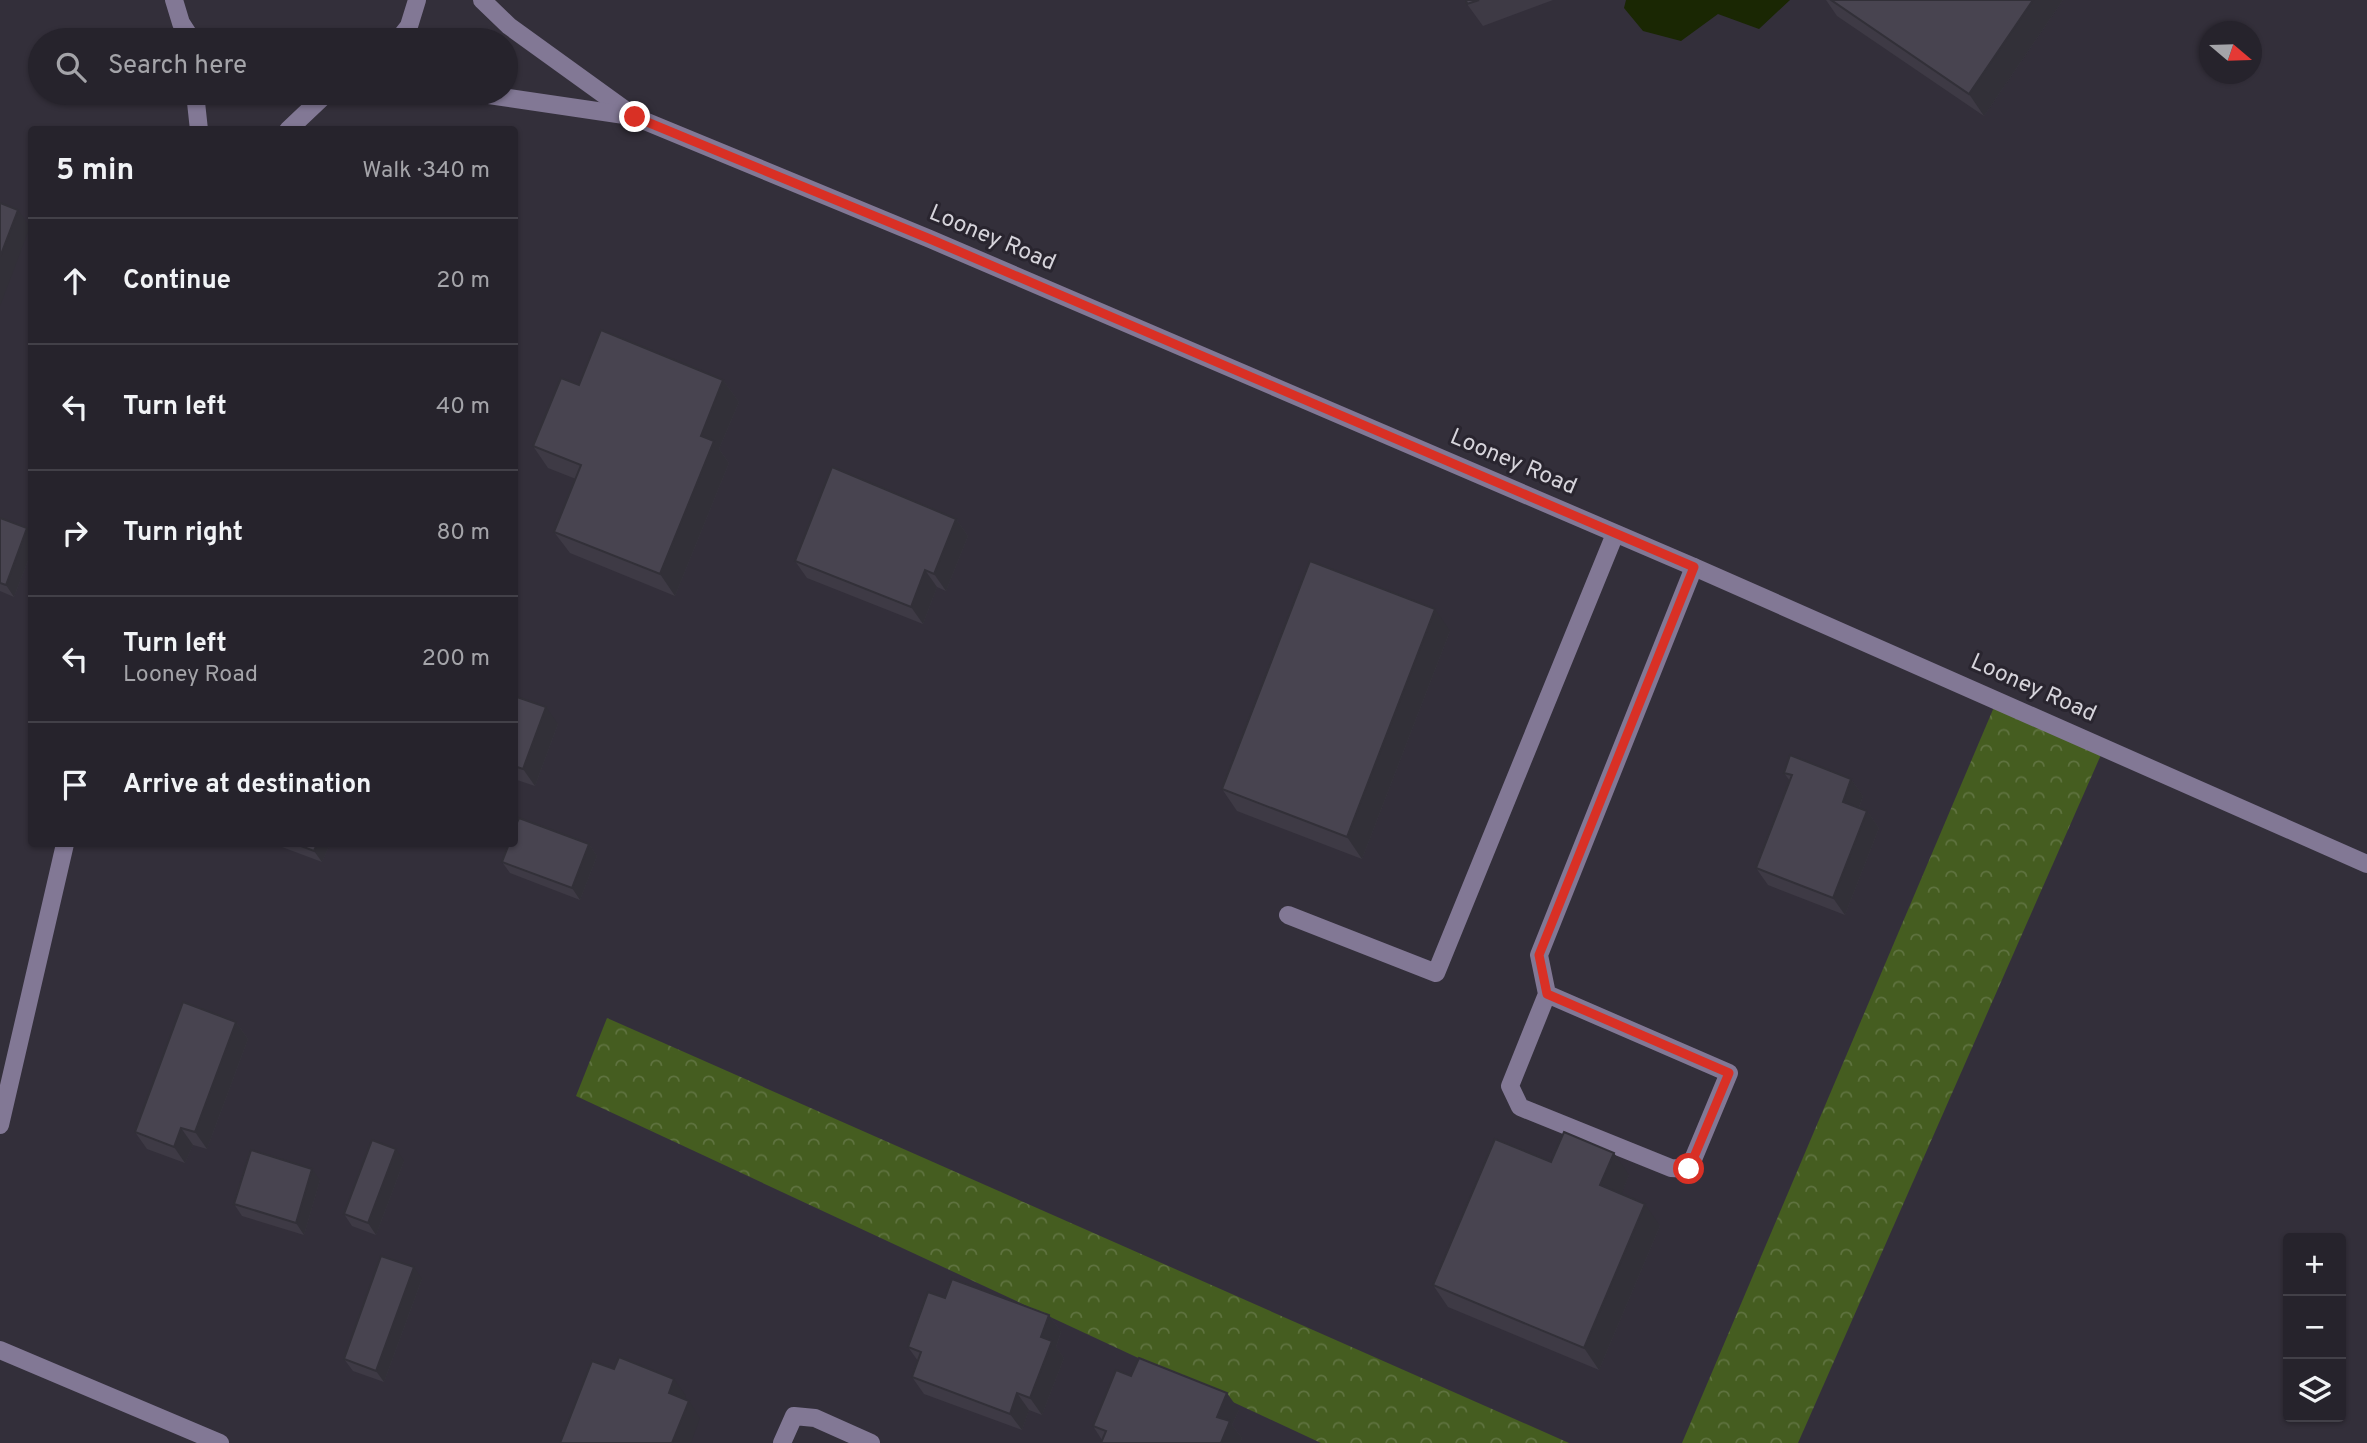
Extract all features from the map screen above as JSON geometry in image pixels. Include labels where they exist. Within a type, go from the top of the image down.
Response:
[{"type":"street","points":[[166,0],[184,28]]},
{"type":"street","points":[[174,0],[181,23]]},
{"type":"street","points":[[407,28],[418,0]]},
{"type":"street","name":"Looney Road","points":[[482,0],[512,28]]},
{"type":"street","name":"Looney Road","points":[[518,32],[635,117],[942,244],[1694,567],[2367,864]]},
{"type":"street","name":"Looney Road","points":[[518,99],[635,117]]},
{"type":"street","points":[[196,105],[199,126]]},
{"type":"street","points":[[292,126],[314,105]]},
{"type":"street","points":[[1287,915],[1436,973],[1615,534]]},
{"type":"street","points":[[1547,994],[1729,1073],[1689,1169],[1671,1168],[1520,1107],[1510,1086],[1547,994],[1539,955],[1694,567]]},
{"type":"street","points":[[0,1125],[64,847]]},
{"type":"street","points":[[0,1350],[220,1443]]},
{"type":"street","points":[[782,1443],[793,1416],[815,1418],[871,1443]]},
{"type":"green space","points":[[1997,700],[2104,748],[1798,1443],[1682,1443]]},
{"type":"green space","points":[[607,1018],[1569,1443],[1321,1443],[576,1096]]},
{"type":"shaded area","points":[[1626,0],[1790,0],[1759,29],[1718,14],[1681,41],[1643,31],[1624,8]]},
{"type":"building","points":[[1831,0],[2033,0],[1969,94]]},
{"type":"building","points":[[0,203],[18,210],[0,257]]},
{"type":"building","points":[[601,330],[723,380],[701,436],[714,441],[660,574],[554,532],[581,465],[533,446],[561,378],[579,385]]},
{"type":"building","points":[[832,467],[956,519],[934,574],[925,570],[911,607],[795,561]]},
{"type":"building","points":[[0,518],[27,528],[6,585],[0,583]]},
{"type":"building","points":[[1310,561],[1435,609],[1347,837],[1222,789]]},
{"type":"building","points":[[518,697],[546,707],[523,769],[518,767]]},
{"type":"building","points":[[1790,755],[1851,779],[1843,802],[1867,811],[1833,898],[1756,868],[1792,775],[1784,773]]},
{"type":"building","points":[[519,818],[589,844],[572,888],[502,862],[508,847],[518,847]]},
{"type":"building","points":[[183,1002],[236,1022],[195,1132],[181,1128],[174,1147],[135,1132]]},
{"type":"building","points":[[1564,1132],[1614,1153],[1600,1185],[1645,1204],[1584,1348],[1433,1285],[1495,1139],[1551,1162]]},
{"type":"building","points":[[372,1140],[396,1149],[368,1223],[344,1214]]},
{"type":"building","points":[[251,1150],[312,1169],[296,1223],[234,1204]]},
{"type":"building","points":[[381,1256],[414,1267],[376,1371],[344,1359]]},
{"type":"building","points":[[952,1279],[1049,1315],[1041,1337],[1052,1341],[1030,1398],[1017,1393],[1010,1414],[912,1377],[921,1352],[908,1347],[928,1292],[945,1298]]},
{"type":"building","points":[[619,1357],[674,1379],[669,1393],[689,1401],[672,1443],[560,1443],[592,1361],[614,1369]]},
{"type":"building","points":[[1139,1358],[1227,1393],[1217,1417],[1230,1421],[1221,1443],[1101,1443],[1106,1431],[1093,1426],[1116,1370],[1131,1376]]},
{"type":"route","points":[[635,117],[930,239],[1694,567],[1539,955],[1547,994],[1729,1073],[1689,1169]]}]
